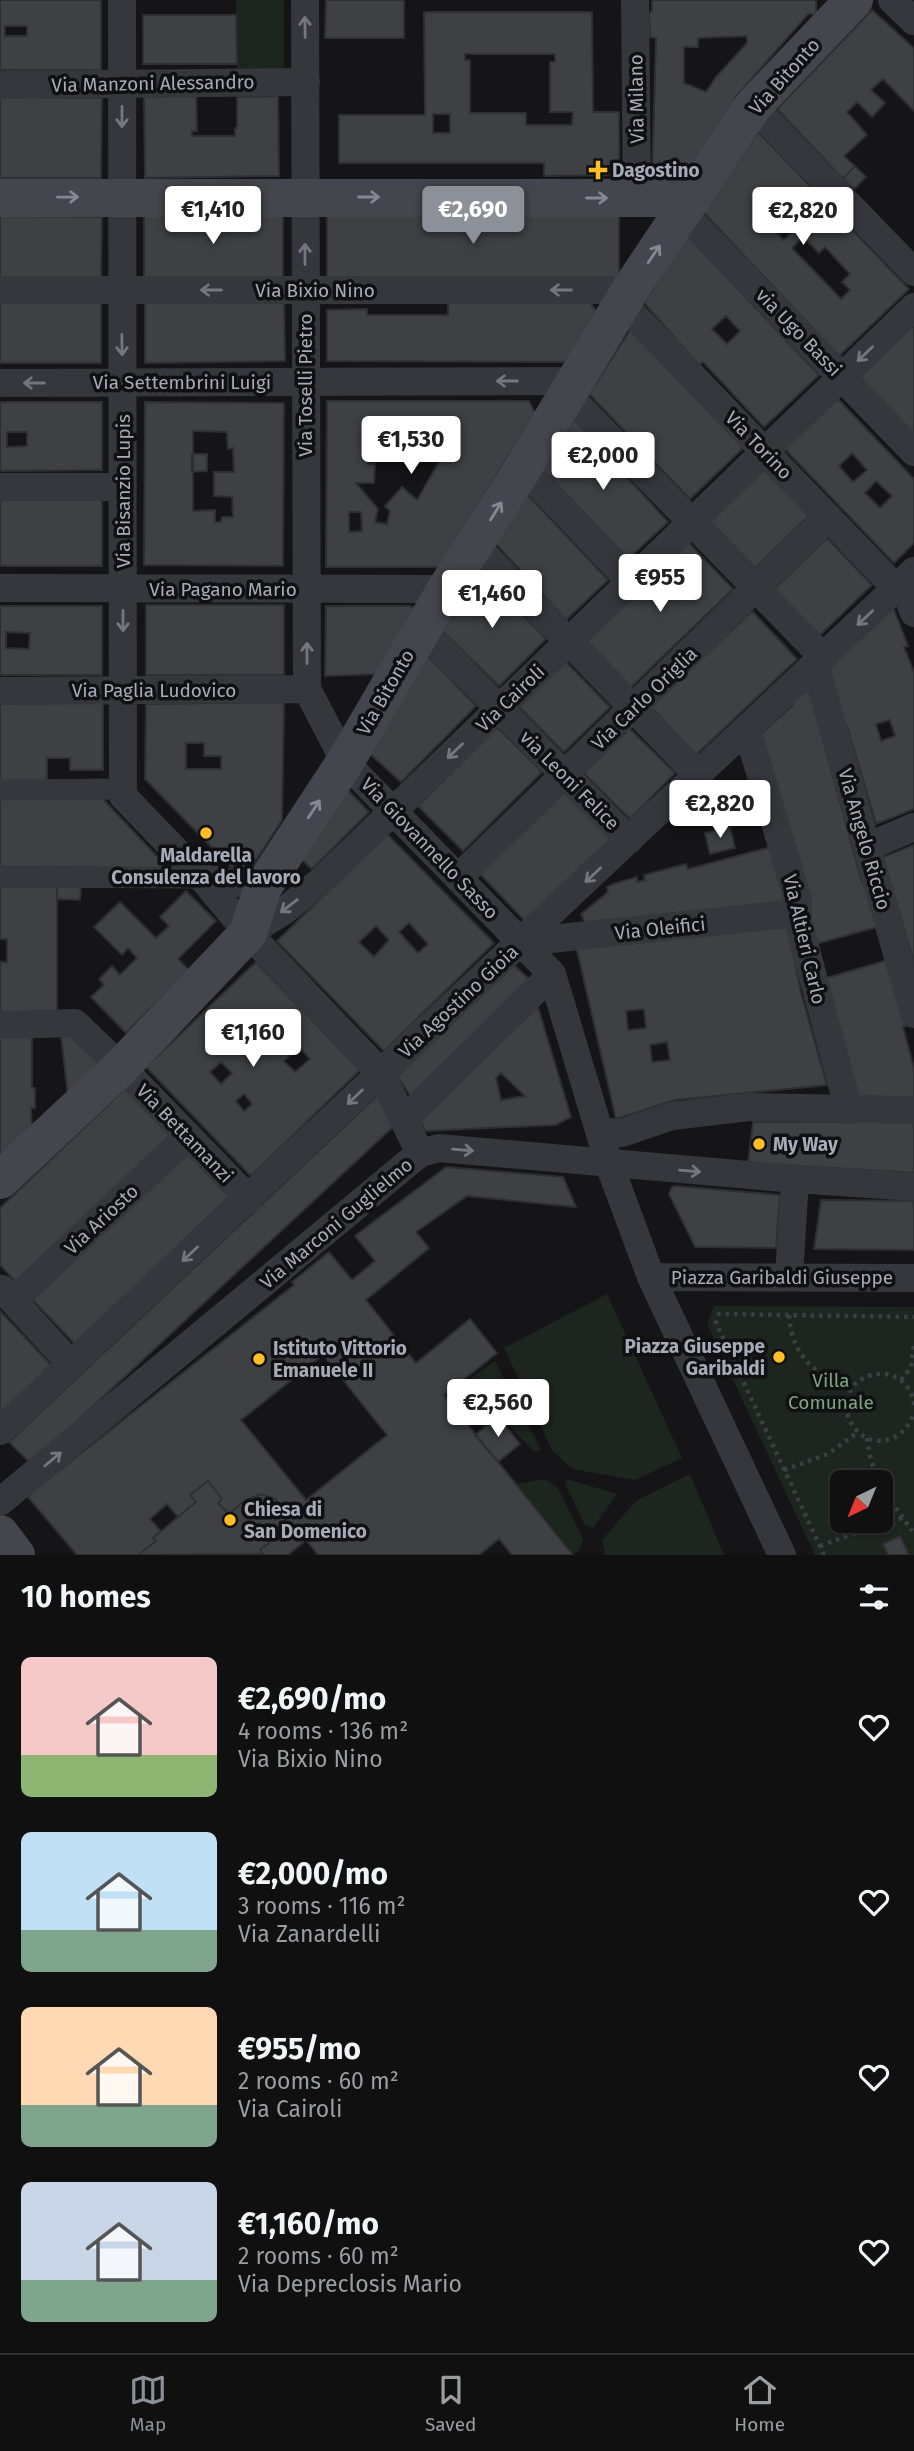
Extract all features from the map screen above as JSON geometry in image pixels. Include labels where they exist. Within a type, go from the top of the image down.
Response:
[{"type":"main road","name":"Via Bitonto","points":[[0,1180],[121,1067],[248,933],[263,887],[345,762],[446,589],[523,468],[626,296],[753,106],[854,0]]},
{"type":"main road","points":[[0,198],[637,198],[688,205]]},
{"type":"main road","points":[[0,1534],[16,1555]]},
{"type":"street","name":"Via Bisanzio Lupis","points":[[122,0],[123,789]]},
{"type":"street","name":"Via Toselli Pietro","points":[[305,0],[307,688],[345,762]]},
{"type":"street","name":"Via Milano","points":[[635,0],[637,198]]},
{"type":"street","points":[[892,0],[914,21]]},
{"type":"street","name":"Via Manzoni Alessandro","points":[[0,85],[306,82]]},
{"type":"street","points":[[753,106],[914,272]]},
{"type":"street","name":"via Ugo Bassi","points":[[688,205],[841,377],[914,452]]},
{"type":"street","name":"Via Bixio Nino","points":[[0,290],[305,290],[626,296]]},
{"type":"street","name":"Via Torino","points":[[626,296],[828,517],[904,580]]},
{"type":"street","name":"Via Cairoli","points":[[248,933],[284,911],[323,879],[914,307]]},
{"type":"street","name":"Via Settembrini Luigi","points":[[0,383],[306,382],[571,387]]},
{"type":"street","points":[[571,387],[819,661]]},
{"type":"street","points":[[523,468],[630,581]]},
{"type":"street","points":[[0,487],[123,487]]},
{"type":"street","name":"Via Carlo Origlia","points":[[458,878],[828,517]]},
{"type":"street","points":[[475,545],[698,775]]},
{"type":"street","points":[[904,580],[914,613]]},
{"type":"street","name":"Via Agostino Gioia","points":[[0,1430],[249,1199],[380,1072],[522,942],[904,580]]},
{"type":"street","name":"Via Pagano Mario","points":[[0,588],[446,589]]},
{"type":"street","name":"via Leoni Felice","points":[[422,630],[629,840]]},
{"type":"street","name":"Via Angelo Riccio","points":[[819,661],[867,847],[912,998]]},
{"type":"street","name":"Via Paglia Ludovico","points":[[0,691],[307,688]]},
{"type":"street","name":"Via Altieri Carlo","points":[[747,729],[798,900],[798,921],[849,1110]]},
{"type":"street","name":"Via Giovannello Sasso","points":[[345,762],[552,974],[610,1132],[609,1164]]},
{"type":"street","points":[[0,790],[123,789],[123,796],[202,877],[248,933],[380,1072],[420,1153]]},
{"type":"street","points":[[867,847],[914,827]]},
{"type":"street","points":[[0,877],[202,877],[263,887]]},
{"type":"street","name":"Via Oleifici","points":[[522,942],[798,911]]},
{"type":"street","points":[[404,1120],[552,974]]},
{"type":"street","name":"Via Bettamanzi","points":[[0,1025],[75,1024],[121,1067],[249,1199]]},
{"type":"street","points":[[610,1132],[672,1116],[749,1107],[914,1110]]},
{"type":"street","name":"Via Ariosto","points":[[6,1294],[188,1136]]},
{"type":"street","name":"Via Marconi Guglielmo","points":[[0,1502],[420,1153],[439,1148],[795,1179],[914,1186]]},
{"type":"street","name":"Piazza Garibaldi Giuseppe","points":[[609,1164],[651,1277],[782,1555]]},
{"type":"street","points":[[789,1277],[795,1179]]},
{"type":"street","name":"Piazza Garibaldi Giuseppe","points":[[651,1277],[914,1278]]},
{"type":"street","points":[[6,1294],[71,1364]]},
{"type":"path","points":[[824,1555],[716,1323],[719,1314],[914,1317]]},
{"type":"path","points":[[789,1315],[790,1335],[801,1355],[815,1371],[850,1391]]},
{"type":"path","points":[[901,1380],[911,1367],[914,1344]]},
{"type":"path","points":[[914,1405],[913,1394],[901,1380],[890,1374],[879,1373],[858,1382],[850,1391],[847,1402],[847,1414],[858,1432],[877,1441],[898,1436],[906,1430],[914,1412]]},
{"type":"path","points":[[784,1470],[828,1454],[858,1432]]},
{"type":"path","points":[[867,1438],[873,1467],[888,1497],[913,1532]]},
{"type":"path","points":[[820,1546],[852,1534],[886,1531],[903,1517]]},
{"type":"green space","points":[[236,0],[284,0],[284,69],[237,69]]},
{"type":"green space","points":[[607,1294],[682,1458],[635,1480],[572,1469],[552,1450],[504,1348]]},
{"type":"green space","name":"Villa Comunale","points":[[714,1306],[914,1307],[914,1555],[815,1555],[707,1324]]},
{"type":"green space","points":[[495,1361],[541,1450],[535,1452],[492,1409],[470,1421],[448,1395]]},
{"type":"green space","points":[[690,1474],[724,1555],[605,1555],[602,1540],[636,1501]]},
{"type":"green space","points":[[545,1479],[558,1488],[583,1539],[580,1550],[574,1554],[517,1484]]},
{"type":"green space","points":[[567,1479],[617,1494],[593,1528],[585,1525],[565,1483]]},
{"type":"building","points":[[0,0],[101,0],[101,70],[0,70]],"holes":[[[5,26],[27,26],[27,36],[5,36]]]},
{"type":"building","points":[[326,0],[404,0],[404,38],[325,38]]},
{"type":"building","points":[[652,0],[816,0],[816,14],[808,14],[734,99],[736,101],[687,177],[669,177],[669,181],[652,181],[656,38],[650,37],[649,12],[652,12]],"holes":[[[747,36],[747,43],[706,92],[684,83],[684,47],[698,47],[698,38]]]},
{"type":"building","points":[[872,10],[914,48],[914,111],[883,79],[871,90],[885,103],[872,117],[857,102],[847,112],[867,135],[844,156],[855,166],[843,179],[777,109]]},
{"type":"building","points":[[424,12],[592,12],[593,112],[619,112],[619,175],[544,176],[544,163],[339,163],[339,115],[425,115]],"holes":[[[465,54],[555,54],[555,62],[550,62],[550,112],[573,112],[572,125],[526,125],[526,113],[470,113],[470,60],[465,60]],[[433,114],[450,114],[450,133],[433,133]]]},
{"type":"building","points":[[143,15],[236,15],[237,64],[143,64]]},
{"type":"building","points":[[196,96],[197,131],[192,131],[192,136],[235,136],[237,97],[278,96],[279,176],[145,178],[144,97]]},
{"type":"building","points":[[0,97],[102,98],[101,178],[0,178]]},
{"type":"building","points":[[758,132],[909,289],[839,356],[703,212]],"holes":[[[774,202],[797,228],[783,240],[761,213]],[[803,237],[819,253],[825,247],[850,274],[842,282],[850,290],[841,299],[792,248]]]},
{"type":"building","points":[[855,166],[866,177],[854,189],[843,179]]},
{"type":"building","points":[[0,216],[102,217],[101,277],[0,280]]},
{"type":"building","points":[[144,216],[283,216],[283,277],[144,277]]},
{"type":"building","points":[[327,216],[619,216],[619,277],[327,277]]},
{"type":"building","points":[[687,235],[819,375],[764,427],[703,362],[699,365],[644,303]],"holes":[[[726,316],[740,331],[727,344],[712,329]]]},
{"type":"building","points":[[284,300],[285,361],[145,363],[145,302]]},
{"type":"building","points":[[448,301],[590,302],[596,311],[566,362],[327,361],[327,310],[367,309],[367,315],[448,315]]},
{"type":"building","points":[[0,303],[101,303],[101,363],[0,363]]},
{"type":"building","points":[[914,323],[914,434],[859,376]]},
{"type":"building","points":[[632,327],[743,448],[690,499],[589,394]]},
{"type":"building","points":[[837,398],[914,479],[914,543],[894,563],[784,448]],"holes":[[[852,453],[867,470],[853,482],[839,466]],[[876,481],[892,496],[880,508],[865,493]]]},
{"type":"building","points":[[327,401],[529,401],[535,413],[439,567],[326,567]],"holes":[[[371,438],[395,438],[396,452],[455,449],[448,461],[442,457],[417,500],[402,487],[385,506],[390,511],[387,524],[375,522],[378,509],[356,483],[374,483],[375,464],[368,464]],[[349,512],[361,512],[362,531],[349,532]]]},
{"type":"building","points":[[0,402],[102,402],[102,470],[0,471]],"holes":[[[7,432],[27,432],[27,446],[7,447]]]},
{"type":"building","points":[[145,402],[284,403],[283,566],[144,565]],"holes":[[[193,431],[227,432],[228,449],[233,448],[234,472],[214,472],[214,496],[232,497],[233,517],[222,517],[221,522],[215,522],[215,510],[193,511]]]},
{"type":"building","points":[[574,419],[668,522],[628,559],[543,470]]},
{"type":"building","points":[[192,454],[207,454],[207,471],[192,472]]},
{"type":"building","points":[[763,469],[809,516],[755,568],[709,521]]},
{"type":"building","points":[[527,494],[608,580],[566,620],[496,544]]},
{"type":"building","points":[[0,499],[102,499],[102,566],[0,566]]},
{"type":"building","points":[[827,538],[872,585],[819,636],[774,589]]},
{"type":"building","points":[[688,542],[733,589],[631,687],[586,640]]},
{"type":"building","points":[[480,570],[546,639],[499,686],[442,631]]},
{"type":"building","points":[[146,605],[284,605],[284,675],[146,675]]},
{"type":"building","points":[[0,606],[102,606],[102,675],[0,675]],"holes":[[[6,632],[30,633],[29,649],[6,648]]]},
{"type":"building","points":[[326,606],[414,608],[377,674],[325,676]]},
{"type":"building","points":[[893,607],[908,646],[904,647],[914,672],[914,809],[876,824],[828,667]],"holes":[[[890,720],[895,736],[881,741],[876,724]]]},
{"type":"building","points":[[752,611],[797,659],[696,755],[651,707]]},
{"type":"building","points":[[428,656],[476,706],[401,782],[368,752]]},
{"type":"building","points":[[565,661],[610,707],[564,752],[519,707]]},
{"type":"building","points":[[809,689],[862,882],[866,880],[877,927],[816,944],[760,735],[793,705],[791,703]]},
{"type":"building","points":[[284,702],[282,820],[251,868],[231,867],[145,779],[146,704]],"holes":[[[186,743],[204,743],[204,756],[221,756],[221,769],[186,769]]]},
{"type":"building","points":[[0,703],[103,703],[103,770],[70,770],[70,758],[47,758],[47,784],[0,784]]},
{"type":"building","points":[[497,727],[542,772],[463,851],[418,806]]},
{"type":"building","points":[[629,728],[675,773],[630,819],[584,773]]},
{"type":"building","points":[[344,786],[369,812],[312,869],[300,858]]},
{"type":"building","points":[[564,790],[611,839],[526,922],[479,873]]},
{"type":"building","points":[[100,796],[168,868],[0,867],[0,797]]},
{"type":"building","points":[[730,827],[735,848],[710,854],[705,833]]},
{"type":"building","points":[[387,834],[494,943],[384,1051],[277,941]],"holes":[[[409,923],[428,944],[418,953],[399,932]],[[376,926],[389,940],[374,957],[359,942]]]},
{"type":"building","points":[[914,845],[914,963],[883,857]]},
{"type":"building","points":[[775,846],[794,902],[586,925],[581,914],[608,892],[607,887],[613,884],[637,877],[637,882],[645,880],[644,875],[686,864],[688,869]]},
{"type":"building","points":[[0,887],[57,887],[57,1015],[0,1015],[0,962],[7,962],[7,939],[0,939]]},
{"type":"building","points":[[57,887],[81,887],[80,900],[57,899]]},
{"type":"building","points":[[186,891],[216,921],[178,959],[189,970],[126,1033],[91,997],[104,985],[99,979],[112,966],[120,975],[137,958],[128,948],[122,955],[94,927],[120,902],[156,938],[169,926],[160,917]]},
{"type":"building","points":[[787,923],[801,993],[827,1085],[675,1100],[616,1119],[576,946]],"holes":[[[644,1009],[646,1028],[628,1030],[626,1011]],[[667,1042],[670,1060],[652,1062],[650,1045]]]},
{"type":"building","points":[[888,960],[914,1068],[914,1103],[860,1105],[826,978]]},
{"type":"building","points":[[256,962],[360,1070],[251,1176],[146,1067]],"holes":[[[250,1012],[262,1024],[253,1033],[241,1020]],[[299,1047],[310,1059],[295,1072],[284,1061]],[[221,1062],[232,1073],[221,1084],[210,1072]],[[244,1094],[252,1104],[244,1111],[236,1101]]]},
{"type":"building","points":[[514,965],[532,982],[414,1101],[397,1076]]},
{"type":"building","points":[[538,1007],[571,1117],[556,1125],[425,1131],[418,1116]],"holes":[[[501,1073],[525,1096],[501,1100],[496,1078]]]},
{"type":"building","points":[[0,1034],[32,1035],[32,1088],[35,1088],[35,1108],[31,1108],[32,1129],[0,1155]]},
{"type":"building","points":[[61,1036],[73,1036],[104,1066],[68,1096]]},
{"type":"building","points":[[126,1088],[172,1136],[17,1283],[0,1265],[0,1208]]},
{"type":"building","points":[[377,1096],[395,1125],[31,1464],[9,1442]]},
{"type":"building","points":[[753,1122],[914,1122],[914,1173],[748,1163]]},
{"type":"building","points":[[187,1151],[230,1196],[75,1344],[32,1299]]},
{"type":"building","name":"Istituto Vittorio Emanuele II","points":[[446,1167],[563,1177],[576,1207],[467,1196],[416,1232],[429,1248],[366,1300],[416,1363],[470,1319],[497,1353],[444,1395],[573,1555],[512,1555],[499,1539],[479,1555],[318,1555],[306,1540],[288,1555],[262,1555],[260,1550],[275,1538],[285,1522],[284,1509],[275,1499],[261,1494],[244,1501],[229,1514],[218,1503],[222,1499],[208,1481],[190,1495],[196,1502],[178,1517],[167,1504],[150,1519],[161,1531],[153,1538],[156,1541],[138,1555],[77,1555],[27,1496],[294,1285],[292,1282],[329,1252],[352,1280],[375,1261],[355,1236]],"holes":[[[323,1355],[387,1435],[306,1500],[241,1420]]]},
{"type":"building","points":[[675,1186],[780,1195],[776,1248],[695,1247],[669,1194]]},
{"type":"building","points":[[821,1200],[914,1201],[914,1250],[814,1249]]},
{"type":"building","points":[[0,1311],[51,1365],[0,1417]]},
{"type":"building","points":[[498,1416],[520,1444],[498,1462],[475,1435]]},
{"type":"building","name":"Chiesa di San Domenico","points":[[208,1481],[222,1499],[218,1503],[229,1514],[244,1501],[261,1494],[275,1499],[284,1509],[285,1522],[275,1538],[260,1550],[263,1554],[138,1555],[156,1541],[153,1538],[196,1502],[190,1495]]},
{"type":"building","points":[[900,1536],[909,1555],[888,1555],[883,1544]]},
{"type":"place","name":"Dagostino","points":[[598,170]]},
{"type":"place","name":"Maldarella Consulenza del lavoro","points":[[206,833]]},
{"type":"place","name":"My Way","points":[[759,1144]]},
{"type":"place","name":"Piazza Giuseppe Garibaldi","points":[[779,1357]]},
{"type":"place","name":"Istituto Vittorio Emanuele II","points":[[259,1359]]},
{"type":"place","name":"Chiesa di San Domenico","points":[[230,1520]]}]
